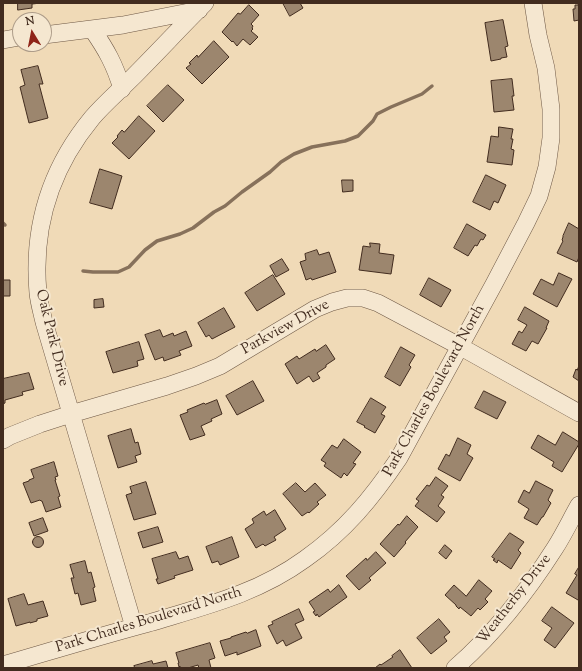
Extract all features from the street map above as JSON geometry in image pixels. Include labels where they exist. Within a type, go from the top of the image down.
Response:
[{"type":"street","name":"Park Charles Boulevard North","points":[[3,665],[220,602],[257,587],[304,560],[323,546],[344,528],[363,508],[400,458],[461,347],[539,196],[547,167],[551,109],[546,68],[538,35],[533,3]]},
{"type":"street","points":[[52,34],[124,25],[202,6]]},
{"type":"street","name":"Oak Park Drive","points":[[134,627],[44,322],[38,294],[38,243],[42,218],[50,191],[59,168],[73,143],[94,116],[202,6]]},
{"type":"street","points":[[92,29],[112,61],[122,89]]},
{"type":"street","name":"Parkview Drive","points":[[3,440],[40,424],[167,386],[214,368],[249,349],[314,309],[346,298],[363,298],[378,304],[461,347],[579,413]]},
{"type":"street","name":"Weatherby Drive","points":[[455,668],[474,651],[506,617],[556,547],[579,505]]},
{"type":"building","points":[[18,3],[41,3],[32,4],[32,8],[18,10]]},
{"type":"building","points":[[283,3],[300,3],[303,8],[290,16]]},
{"type":"building","points":[[578,3],[579,20],[574,21],[573,9],[575,9],[575,5],[578,5]]},
{"type":"building","points":[[249,5],[259,15],[251,24],[253,29],[251,31],[258,37],[250,45],[243,39],[237,46],[222,32],[238,13],[240,14]]},
{"type":"building","points":[[503,20],[508,46],[505,47],[507,57],[491,61],[485,23]]},
{"type":"building","points":[[214,41],[229,57],[202,84],[186,68],[191,64],[189,63],[197,55],[198,57]]},
{"type":"building","points":[[38,66],[43,84],[39,84],[48,118],[29,123],[20,87],[25,85],[21,70]]},
{"type":"building","points":[[512,79],[514,110],[494,112],[491,81]]},
{"type":"building","points":[[168,85],[184,100],[163,122],[147,106]]},
{"type":"building","points":[[139,116],[155,131],[129,159],[112,143],[122,130],[124,132]]},
{"type":"building","points":[[499,127],[513,129],[511,139],[513,139],[511,149],[514,150],[512,165],[487,162],[491,136],[498,137]]},
{"type":"building","points":[[100,169],[122,176],[112,209],[90,203]]},
{"type":"building","points":[[486,175],[506,185],[498,203],[494,201],[490,210],[473,202]]},
{"type":"building","points":[[342,180],[353,180],[353,191],[343,192]]},
{"type":"building","points":[[569,223],[579,229],[579,257],[577,262],[557,253]]},
{"type":"building","points":[[467,224],[486,235],[483,240],[481,239],[477,246],[475,245],[468,256],[454,248]]},
{"type":"building","points":[[370,243],[380,244],[379,253],[394,255],[391,274],[359,270],[363,246],[370,247]]},
{"type":"building","points":[[317,250],[319,255],[329,252],[336,272],[312,280],[311,278],[306,280],[300,262],[306,260],[305,254]]},
{"type":"building","points":[[282,259],[289,270],[276,277],[270,266]]},
{"type":"building","points":[[559,273],[572,279],[557,307],[533,294],[541,279],[553,285]]},
{"type":"building","points":[[273,275],[285,294],[257,311],[245,293]]},
{"type":"building","points":[[429,278],[451,290],[441,307],[420,295]]},
{"type":"building","points":[[3,280],[10,280],[10,296],[3,296]]},
{"type":"building","points":[[103,299],[104,307],[94,308],[94,300]]},
{"type":"building","points":[[525,307],[549,321],[547,328],[538,344],[532,341],[526,351],[512,344],[519,331],[522,333],[527,325],[518,320]]},
{"type":"building","points":[[224,308],[235,327],[212,339],[209,335],[206,337],[198,323]]},
{"type":"building","points":[[160,330],[163,337],[173,333],[174,336],[186,331],[192,346],[179,351],[181,355],[164,361],[163,357],[155,360],[145,335]]},
{"type":"building","points":[[139,342],[144,359],[137,361],[138,366],[113,373],[106,352]]},
{"type":"building","points":[[326,345],[335,359],[317,373],[320,378],[313,382],[309,376],[297,384],[285,364],[297,356],[299,359],[315,349],[316,351]]},
{"type":"building","points":[[401,347],[415,355],[409,365],[411,367],[400,386],[385,377]]},
{"type":"building","points":[[579,366],[579,381],[573,377]]},
{"type":"building","points":[[29,373],[34,389],[22,392],[23,395],[5,400],[5,403],[3,404],[3,379]]},
{"type":"building","points":[[253,381],[264,401],[237,415],[226,396]]},
{"type":"building","points":[[484,391],[506,402],[497,419],[475,408]]},
{"type":"building","points":[[371,398],[386,407],[381,414],[385,416],[375,433],[357,422]]},
{"type":"building","points":[[217,400],[222,414],[201,426],[205,435],[190,440],[180,415],[188,412],[187,410],[204,403]]},
{"type":"building","points":[[131,429],[135,443],[138,442],[141,454],[135,456],[137,462],[118,468],[108,436]]},
{"type":"building","points":[[563,432],[579,442],[579,444],[562,472],[552,466],[554,462],[531,448],[538,435],[555,445]]},
{"type":"building","points":[[458,438],[471,445],[467,454],[473,458],[460,481],[438,469],[446,454],[449,456]]},
{"type":"building","points":[[344,439],[361,452],[353,463],[356,464],[347,476],[344,473],[341,478],[324,466],[326,463],[321,460],[332,445],[337,448]]},
{"type":"building","points":[[54,462],[58,476],[55,477],[55,480],[60,496],[58,497],[61,507],[46,512],[42,501],[40,500],[31,503],[23,483],[34,478],[31,470]]},
{"type":"building","points":[[436,477],[448,486],[441,495],[444,497],[438,506],[445,512],[437,522],[415,506],[419,501],[416,499],[427,485],[429,486]]},
{"type":"building","points":[[536,481],[553,490],[548,500],[551,503],[537,525],[524,518],[529,509],[518,502],[524,490],[529,493]]},
{"type":"building","points":[[146,482],[156,514],[134,520],[126,495],[132,493],[130,487]]},
{"type":"building","points":[[296,483],[305,492],[315,483],[326,495],[317,502],[319,504],[309,513],[308,512],[302,516],[283,494]]},
{"type":"building","points":[[275,510],[286,529],[274,537],[276,540],[265,546],[263,544],[256,548],[245,529],[254,523],[252,519],[264,511],[266,515]]},
{"type":"building","points":[[407,516],[418,527],[394,557],[380,544]]},
{"type":"building","points":[[43,518],[48,531],[34,536],[29,523]]},
{"type":"building","points":[[158,527],[163,542],[143,548],[138,533]]},
{"type":"building","points":[[510,533],[524,542],[518,550],[521,553],[511,569],[498,560],[497,563],[492,557]]},
{"type":"building","points":[[36,537],[40,537],[42,538],[42,546],[36,547],[33,544],[33,540]]},
{"type":"building","points":[[232,537],[239,557],[220,565],[218,561],[212,563],[206,547]]},
{"type":"building","points":[[445,545],[452,551],[446,559],[439,553]]},
{"type":"building","points":[[176,552],[179,559],[188,556],[193,570],[174,576],[175,578],[158,584],[152,559]]},
{"type":"building","points":[[376,552],[386,563],[369,578],[371,580],[359,590],[346,576],[366,558],[367,560]]},
{"type":"building","points":[[85,561],[88,573],[91,572],[95,587],[93,588],[96,601],[81,605],[78,593],[75,594],[71,578],[74,578],[70,565]]},
{"type":"building","points":[[579,567],[578,600],[566,593],[577,575],[575,574]]},
{"type":"building","points":[[479,580],[492,591],[485,599],[488,602],[480,610],[478,608],[471,616],[460,607],[459,609],[445,595],[454,585],[466,596]]},
{"type":"building","points":[[339,585],[347,597],[319,617],[317,614],[316,616],[313,612],[315,611],[309,602],[328,589],[330,592]]},
{"type":"building","points":[[24,594],[28,605],[43,601],[48,616],[37,619],[37,621],[16,626],[8,599]]},
{"type":"building","points":[[552,607],[574,623],[555,648],[544,640],[552,628],[542,621]]},
{"type":"building","points":[[299,609],[304,620],[295,624],[302,638],[286,646],[283,640],[277,644],[268,626],[273,624],[272,622]]},
{"type":"building","points":[[439,619],[450,632],[444,637],[447,641],[431,654],[417,638]]},
{"type":"building","points":[[256,630],[261,646],[237,655],[237,652],[225,656],[220,641]]},
{"type":"building","points":[[210,643],[215,658],[209,660],[211,668],[199,668],[198,665],[188,668],[179,667],[176,653]]},
{"type":"building","points":[[400,650],[412,668],[375,668],[393,657],[392,656]]},
{"type":"building","points":[[152,661],[153,664],[166,661],[168,668],[135,668],[134,666]]},
{"type":"waterway","points":[[83,271],[118,272],[129,267],[145,250],[157,241],[180,234],[193,228],[214,212],[225,206],[281,162],[294,154],[312,147],[345,141],[358,136],[373,121],[377,114],[422,94],[432,86]]}]
